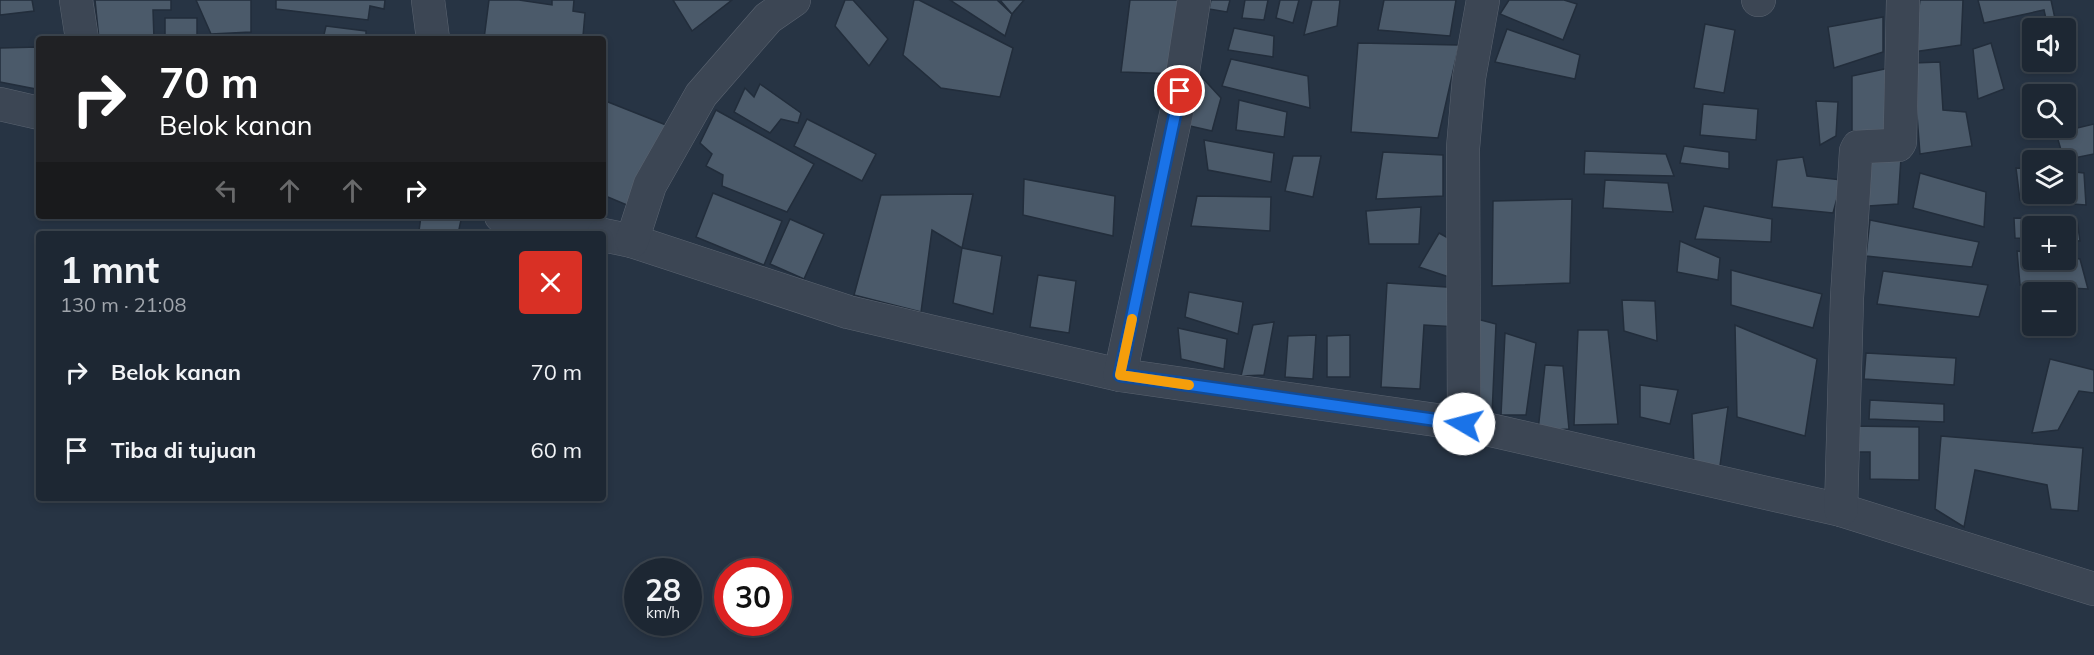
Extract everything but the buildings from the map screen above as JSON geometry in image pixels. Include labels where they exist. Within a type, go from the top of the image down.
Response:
[{"type":"street","points":[[76,0],[82,36]]},
{"type":"street","points":[[428,0],[433,36]]},
{"type":"street","points":[[1120,375],[1177,110],[1194,0]]},
{"type":"street","points":[[1464,424],[1463,148],[1469,78],[1483,0]]},
{"type":"street","points":[[1840,510],[1847,298],[1856,151],[1858,147],[1898,145],[1900,142],[1904,0]]},
{"type":"street","points":[[787,2],[768,18],[701,95],[617,238],[848,312],[1120,375],[1464,424],[1840,510],[2094,589]]},
{"type":"street","points":[[0,104],[36,112]]},
{"type":"street","points":[[517,219],[580,231]]},
{"type":"slow traffic","points":[[1132,319],[1120,375],[1189,385]]},
{"type":"route","points":[[1180,91],[1120,375],[1464,424]]}]
